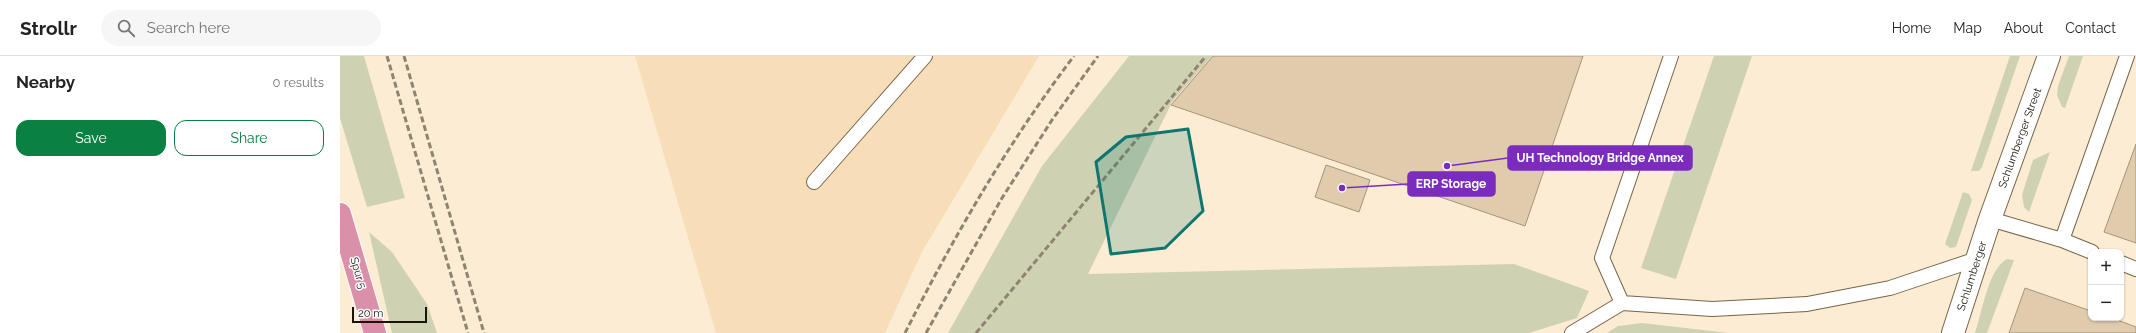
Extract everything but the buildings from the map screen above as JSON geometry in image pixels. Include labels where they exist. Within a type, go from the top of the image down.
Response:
[{"type":"highway","name":"Spur 5","points":[[340,214],[375,333]]},
{"type":"street","name":"Schlumberger Street","points":[[1990,220],[2049,56]]},
{"type":"street","name":"Schlumberger","points":[[1953,333],[1990,220]]},
{"type":"lane","points":[[814,182],[924,56]]},
{"type":"lane","points":[[1622,303],[1602,258],[1671,56]]},
{"type":"lane","points":[[2062,240],[2127,56]]},
{"type":"lane","points":[[1990,220],[2062,240],[2088,250]]},
{"type":"lane","points":[[1572,333],[1622,303],[1712,308],[1807,304],[1890,288],[1977,259]]},
{"type":"lane","points":[[2124,264],[2136,269]]},
{"type":"highlighted area","points":[[1188,129],[1203,211],[1165,248],[1111,254],[1096,162],[1126,137]]},
{"type":"shaded area","points":[[635,56],[1039,56],[922,252],[885,333],[716,333]]},
{"type":"green space","points":[[340,56],[364,56],[405,198],[367,207],[340,118]]},
{"type":"green space","points":[[1129,56],[1212,56],[1172,102],[1088,274],[1514,264],[1589,291],[1577,318],[1529,333],[948,333],[1042,166]]},
{"type":"green space","points":[[1714,56],[1752,56],[1676,279],[1641,268]]},
{"type":"green space","points":[[2010,56],[2020,56],[1982,167],[1979,171],[1971,171]]},
{"type":"green space","points":[[2069,56],[2083,56],[2065,108],[2062,107],[2057,95],[2058,86]]},
{"type":"green space","points":[[2050,152],[2029,212],[2024,207],[2022,195],[2033,160]]},
{"type":"green space","points":[[1963,192],[1969,194],[1972,200],[1956,247],[1950,248],[1945,244]]},
{"type":"green space","points":[[369,232],[392,252],[427,304],[437,333],[392,333]]},
{"type":"green space","points":[[2007,259],[2014,260],[1987,333],[1975,333],[1990,282],[2000,264]]},
{"type":"green space","points":[[1642,323],[1729,333],[1607,333],[1618,326]]},
{"type":"railway","points":[[387,56],[468,333]]},
{"type":"railway","points":[[404,56],[484,333]]},
{"type":"railway","points":[[905,333],[943,261],[1004,156],[1074,56]]},
{"type":"railway","points":[[926,333],[1002,198],[1052,120],[1098,56]]},
{"type":"railway","points":[[976,333],[1206,56]]},
{"type":"place","name":"UH Technology Bridge Annex","points":[[1447,166]]},
{"type":"place","name":"ERP Storage","points":[[1342,188]]}]
